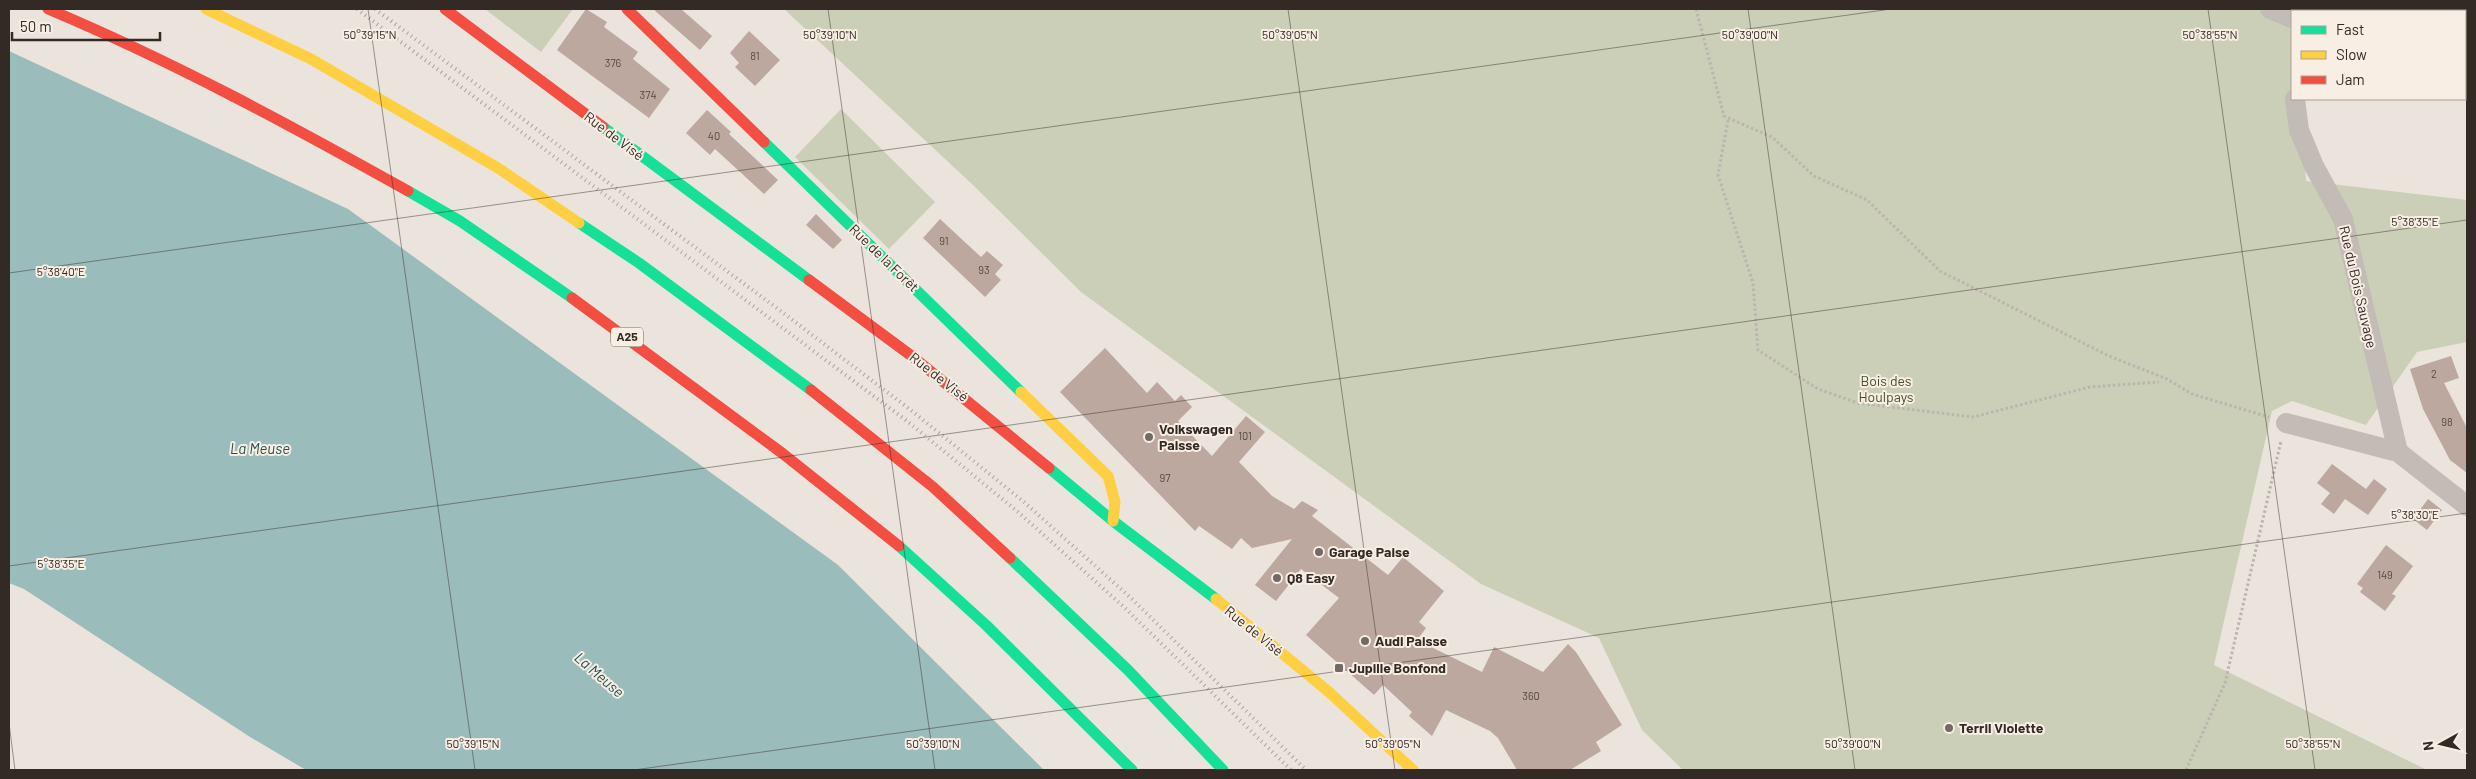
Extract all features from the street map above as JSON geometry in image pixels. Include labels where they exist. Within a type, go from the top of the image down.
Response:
[{"type":"main road","name":"A25","points":[[48,9],[110,35],[280,119],[460,221],[604,320],[782,453],[884,533],[986,625],[1078,713],[1132,770]]},
{"type":"main road","points":[[206,9],[311,59],[498,168],[639,262],[824,400],[933,487],[1128,670],[1223,770]]},
{"type":"main road","name":"Rue de Visé","points":[[445,9],[914,357],[1113,521],[1186,574],[1322,686],[1413,770]]},
{"type":"main road","name":"Rue de la Forêt","points":[[628,9],[1108,476],[1115,502],[1113,521]]},
{"type":"street","points":[[2270,9],[2291,18]]},
{"type":"street","name":"Rue du Bois Sauvage","points":[[2295,100],[2299,130],[2314,166],[2343,219],[2398,452]]},
{"type":"street","points":[[2286,423],[2398,452],[2467,506]]},
{"type":"path","points":[[1696,9],[1724,116],[1772,136],[1814,176],[1867,200],[1940,271],[2109,356],[2167,379],[2192,394],[2286,423],[2225,683],[2186,770]]},
{"type":"path","points":[[1728,120],[1718,175],[1753,283],[1758,350],[1818,389],[1858,403],[1973,417],[2090,387],[2159,382]]},
{"type":"green space","points":[[485,9],[573,9],[541,52]]},
{"type":"green space","name":"Bois des Houlpays","points":[[784,9],[2296,9],[2291,10],[2291,100],[2301,100],[2306,181],[2467,200],[2467,342],[2417,352],[2366,425],[2292,401],[2272,411],[2214,665],[2427,770],[1683,770],[1642,730],[1599,638],[1481,584],[1081,292],[973,185]]},
{"type":"green space","points":[[841,109],[935,202],[889,249],[795,157]]},
{"type":"water","name":"La Meuse","points":[[9,51],[348,209],[838,565],[1044,770],[306,770],[250,737],[24,589],[9,583]]},
{"type":"building","points":[[586,9],[607,22],[604,27],[638,52],[633,59],[670,89],[649,118],[557,50]]},
{"type":"building","points":[[653,9],[681,9],[712,36],[700,50]]},
{"type":"building","points":[[749,31],[780,60],[755,86],[735,67],[739,63],[730,53]]},
{"type":"building","points":[[707,110],[731,132],[729,134],[778,180],[764,194],[715,149],[710,155],[686,133]]},
{"type":"building","points":[[816,214],[842,240],[833,249],[806,225]]},
{"type":"building","points":[[940,219],[981,257],[987,251],[1003,265],[995,274],[1001,280],[985,297],[923,238]]},
{"type":"building","points":[[1105,348],[1147,393],[1157,382],[1175,401],[1181,395],[1192,407],[1178,421],[1212,456],[1246,416],[1265,432],[1239,462],[1272,496],[1294,509],[1302,501],[1318,510],[1312,516],[1388,575],[1403,557],[1444,591],[1419,622],[1426,628],[1417,640],[1482,672],[1494,647],[1543,672],[1568,644],[1576,652],[1622,725],[1596,742],[1601,751],[1570,770],[1517,770],[1498,738],[1490,731],[1446,710],[1432,736],[1409,716],[1412,712],[1383,685],[1374,695],[1306,635],[1339,598],[1301,569],[1276,601],[1255,585],[1292,539],[1252,548],[1241,538],[1232,549],[1199,526],[1195,531],[1060,392]]},
{"type":"building","points":[[2451,356],[2459,378],[2444,383],[2467,428],[2467,473],[2450,460],[2423,409],[2410,369]]},
{"type":"building","points":[[2332,464],[2366,489],[2374,479],[2387,489],[2368,515],[2345,499],[2334,514],[2321,504],[2330,493],[2317,483]]},
{"type":"building","points":[[2428,499],[2442,510],[2427,530],[2413,519]]},
{"type":"building","points":[[2386,545],[2413,566],[2392,594],[2396,596],[2385,611],[2360,592],[2363,588],[2357,584]]},
{"type":"railway","points":[[357,9],[907,421],[1017,511],[1125,608],[1291,770]]},
{"type":"railway","points":[[375,9],[782,312],[912,411],[1024,502],[1132,599],[1306,770]]},
{"type":"traffic: fast","points":[[603,127],[809,280]]},
{"type":"traffic: fast","points":[[764,142],[1021,392]]},
{"type":"traffic: fast","points":[[408,191],[460,221],[572,298]]},
{"type":"traffic: fast","points":[[579,223],[639,263],[811,390]]},
{"type":"traffic: fast","points":[[1049,468],[1113,521],[1216,599]]},
{"type":"traffic: fast","points":[[899,546],[986,625],[1132,770]]},
{"type":"traffic: fast","points":[[1010,558],[1128,670],[1223,770]]},
{"type":"traffic: slow","points":[[206,9],[311,59],[498,168],[579,223]]},
{"type":"traffic: slow","points":[[1021,392],[1108,476],[1115,502],[1113,521]]},
{"type":"traffic: slow","points":[[1216,599],[1329,692],[1413,770]]},
{"type":"traffic: jam","points":[[48,9],[185,72],[408,191]]},
{"type":"traffic: jam","points":[[445,9],[603,127]]},
{"type":"traffic: jam","points":[[627,9],[764,142]]},
{"type":"traffic: jam","points":[[809,280],[913,357],[1049,468]]},
{"type":"traffic: jam","points":[[572,298],[782,453],[899,546]]},
{"type":"traffic: jam","points":[[811,390],[933,487],[1010,558]]},
{"type":"place","name":"Volkswagen Paisse","points":[[1149,437]]},
{"type":"place","name":"Garage Paise","points":[[1319,552]]},
{"type":"place","name":"Q8 Easy","points":[[1277,578]]},
{"type":"place","name":"Audi Paisse","points":[[1365,641]]},
{"type":"place","name":"Jupille Bonfond","points":[[1339,668]]},
{"type":"place","name":"Terril Violette","points":[[1949,728]]}]
